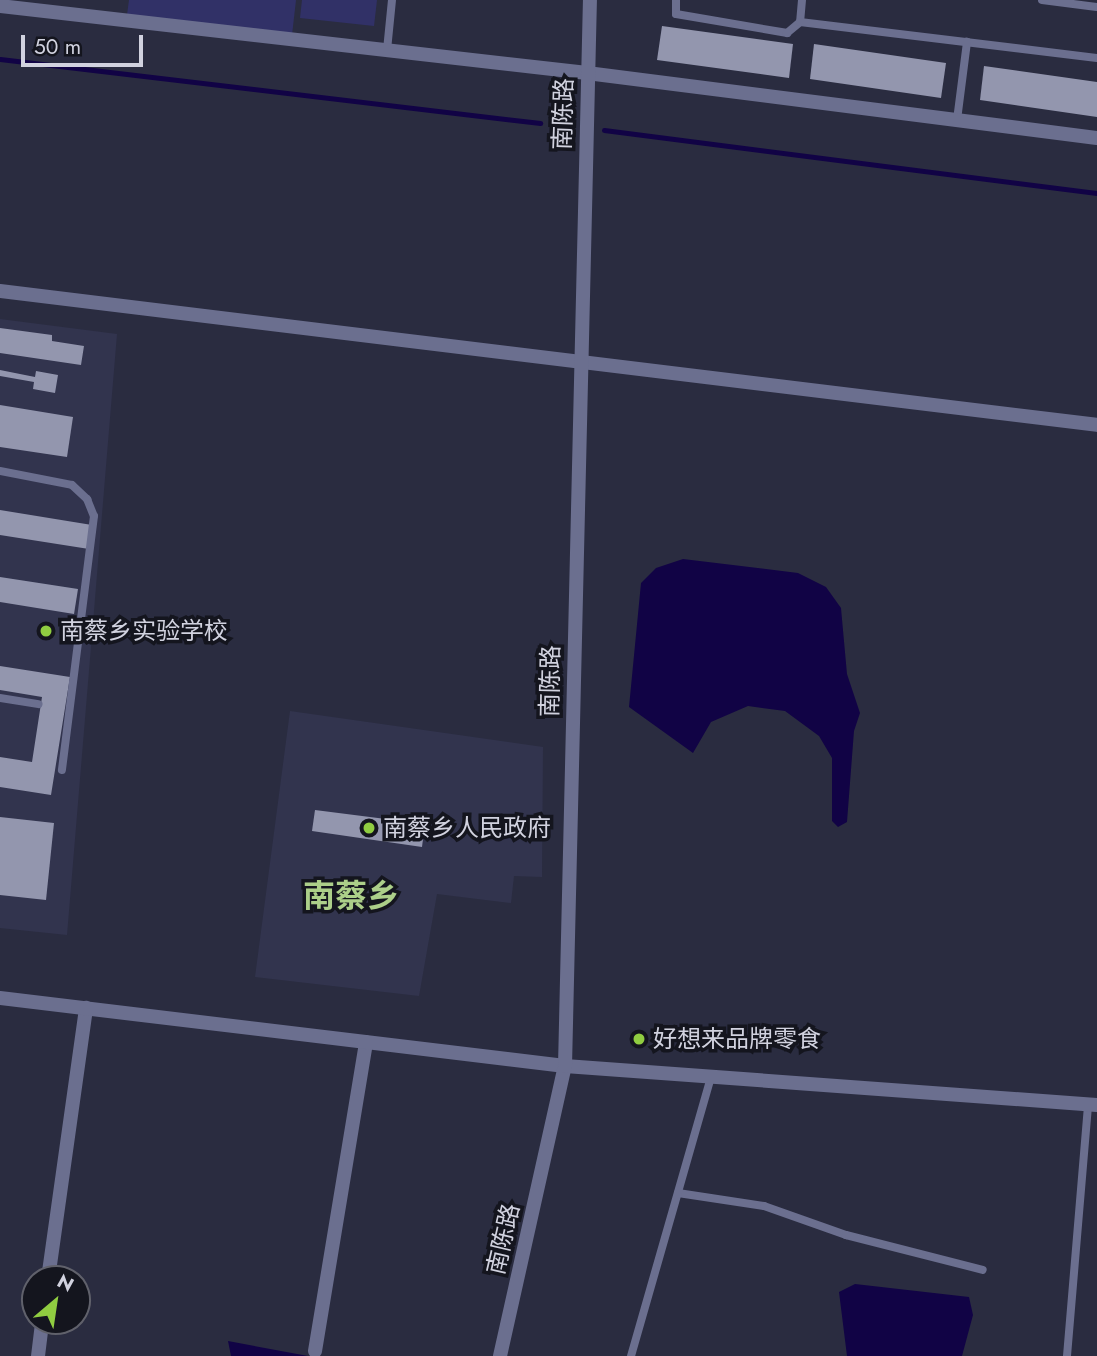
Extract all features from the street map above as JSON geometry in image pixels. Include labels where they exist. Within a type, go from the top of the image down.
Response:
[{"type":"street","name":"南陈路","points":[[500,1356],[565,1066],[579,363],[590,0]]},
{"type":"street","points":[[0,6],[587,73],[1097,138]]},
{"type":"street","points":[[0,291],[1097,425]]},
{"type":"street","points":[[0,998],[565,1066],[1092,1105]]},
{"type":"street","points":[[50,1265],[86,1008]]},
{"type":"street","points":[[315,1351],[366,1042]]},
{"type":"street","points":[[38,1356],[40,1335]]},
{"type":"lane","points":[[387,50],[392,0]]},
{"type":"lane","points":[[676,0],[676,14],[787,33],[800,22],[802,0]]},
{"type":"lane","points":[[1042,0],[1097,8]]},
{"type":"lane","points":[[800,22],[1097,58]]},
{"type":"lane","points":[[957,120],[967,43]]},
{"type":"lane","points":[[0,471],[65,482],[92,507],[62,769]]},
{"type":"lane","points":[[0,698],[39,704]]},
{"type":"lane","points":[[631,1356],[711,1077]]},
{"type":"lane","points":[[1067,1356],[1092,1105]]},
{"type":"lane","points":[[678,1193],[764,1206],[846,1235],[984,1270]]},
{"type":"shaded area","points":[[129,0],[296,0],[292,35],[127,15]]},
{"type":"shaded area","points":[[302,0],[377,0],[374,26],[300,18]]},
{"type":"shaded area","name":"南蔡乡实验学校","points":[[0,319],[117,334],[67,935],[0,928]]},
{"type":"shaded area","points":[[683,559],[798,573],[826,587],[841,608],[847,674],[860,713],[854,731],[847,822],[838,827],[832,821],[832,758],[819,736],[785,711],[748,706],[711,722],[693,753],[629,707],[641,583],[656,568]]},
{"type":"shaded area","points":[[290,711],[543,747],[542,877],[514,876],[511,903],[437,894],[419,996],[255,977]]},
{"type":"shaded area","points":[[855,1284],[969,1297],[973,1315],[962,1356],[847,1356],[839,1292]]},
{"type":"shaded area","points":[[228,1341],[308,1356],[231,1356]]},
{"type":"building","points":[[662,26],[793,44],[789,78],[657,60]]},
{"type":"building","points":[[814,44],[946,63],[941,98],[810,79]]},
{"type":"building","points":[[984,66],[1097,82],[1097,117],[980,100]]},
{"type":"building","points":[[0,328],[52,335],[52,341],[84,346],[81,365],[0,353]]},
{"type":"building","points":[[0,370],[35,377],[36,371],[58,375],[55,393],[33,389],[34,382],[0,376]]},
{"type":"building","points":[[0,405],[73,417],[67,457],[0,447]]},
{"type":"building","points":[[0,510],[92,525],[89,549],[0,535]]},
{"type":"building","points":[[0,577],[78,589],[74,614],[0,602]]},
{"type":"building","points":[[0,666],[70,677],[51,795],[0,787],[0,757],[32,762],[42,697],[0,690]]},
{"type":"building","name":"南蔡乡人民政府","points":[[315,810],[425,824],[422,847],[312,831]]},
{"type":"building","points":[[0,817],[54,823],[46,900],[0,895]]},
{"type":"waterway","points":[[0,59],[540,123]]},
{"type":"waterway","points":[[604,130],[1097,193]]},
{"type":"place","name":"南蔡乡实验学校","points":[[46,631]]},
{"type":"place","name":"南蔡乡人民政府","points":[[369,828]]},
{"type":"place","name":"好想来品牌零食","points":[[639,1039]]},
{"type":"district","name":"南蔡乡","points":[[351,896]]}]
